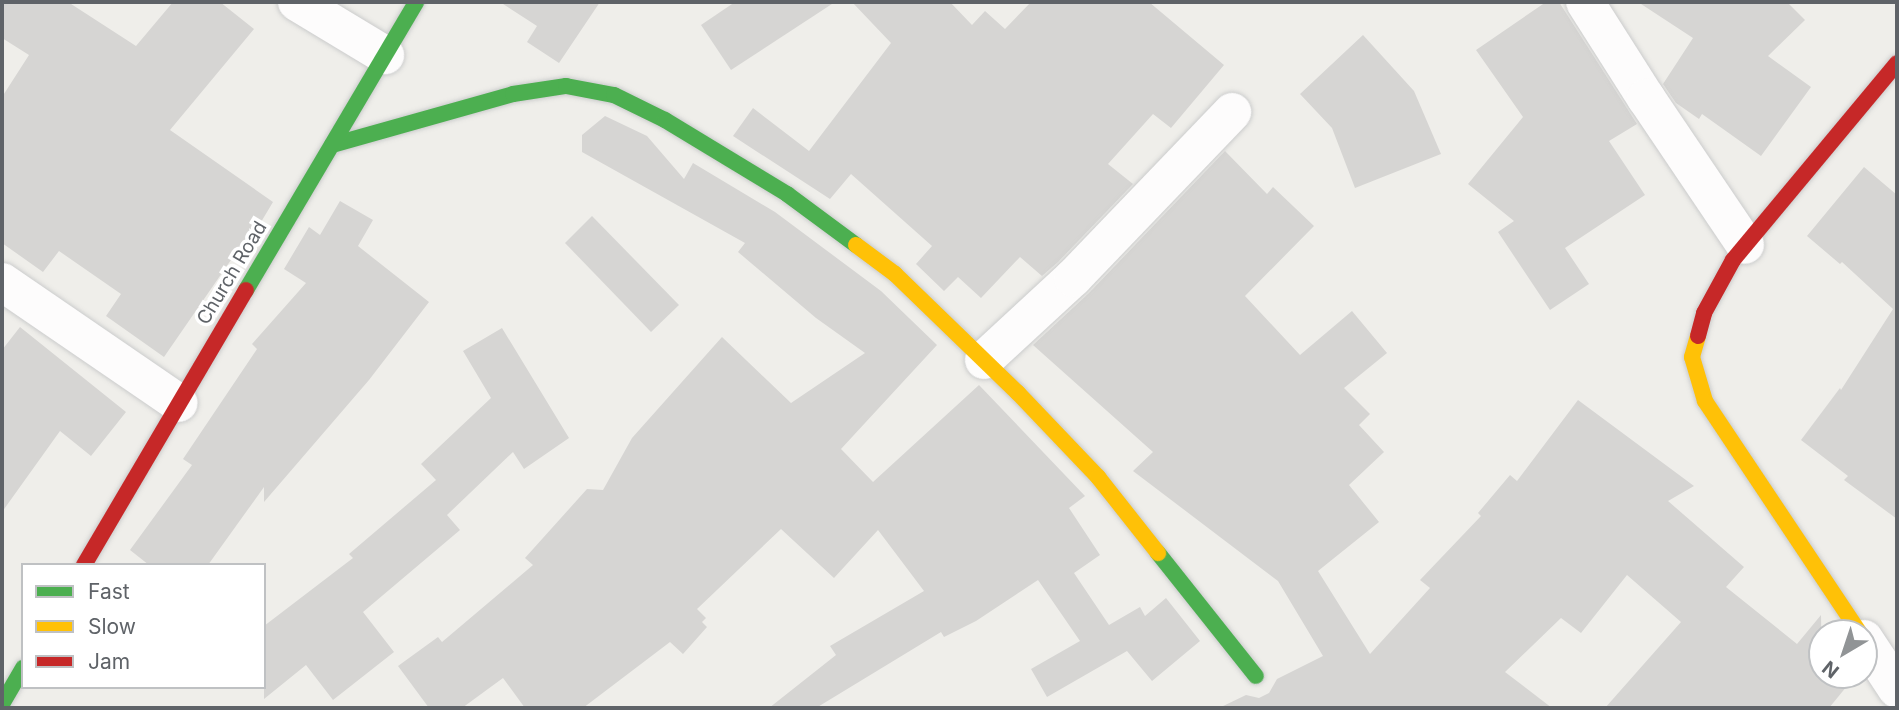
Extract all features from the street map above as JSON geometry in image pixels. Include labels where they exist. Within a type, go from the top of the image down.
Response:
[{"type":"street","points":[[297,2],[385,55]]},
{"type":"street","name":"Church Road","points":[[85,563],[416,2]]},
{"type":"street","points":[[1585,2],[1745,245]]},
{"type":"street","points":[[1851,619],[1705,401],[1692,358],[1704,313],[1745,245],[1897,62]]},
{"type":"street","points":[[332,145],[513,94],[566,86],[614,95],[665,120],[787,194],[895,274],[984,360],[1098,477],[1256,676]]},
{"type":"street","points":[[984,360],[1073,278],[1232,112]]},
{"type":"street","points":[[2,282],[179,403]]},
{"type":"street","points":[[1878,660],[1897,689]]},
{"type":"street","points":[[2,704],[21,671]]},
{"type":"building","points":[[2,2],[68,2],[136,46],[173,2],[220,2],[254,29],[170,130],[273,202],[246,247],[242,244],[164,357],[106,316],[121,294],[59,251],[43,272],[2,243],[2,97],[29,55],[2,38]]},
{"type":"building","points":[[500,2],[600,2],[559,63],[527,42],[537,26]]},
{"type":"building","points":[[735,2],[835,2],[731,70],[701,25]]},
{"type":"building","points":[[852,2],[950,2],[972,25],[985,11],[1005,29],[1031,2],[1149,2],[1224,65],[1171,128],[1153,114],[1108,164],[1133,184],[1058,262],[1042,276],[1020,257],[981,298],[958,277],[944,291],[916,264],[932,246],[851,174],[830,199],[733,136],[753,108],[809,151],[891,43]]},
{"type":"building","points":[[1546,2],[1559,2],[1637,124],[1609,141],[1645,195],[1565,248],[1589,284],[1550,310],[1498,232],[1514,221],[1468,184],[1523,117],[1476,50]]},
{"type":"building","points":[[1638,2],[1787,2],[1805,20],[1768,56],[1811,87],[1761,156],[1702,114],[1699,119],[1676,103],[1663,84],[1693,38]]},
{"type":"building","points":[[1363,35],[1414,91],[1441,154],[1355,188],[1332,128],[1300,94]]},
{"type":"building","points":[[605,116],[647,136],[684,179],[693,163],[775,212],[881,291],[937,345],[841,449],[873,482],[979,385],[1085,496],[1069,508],[1100,555],[1074,573],[1109,625],[1140,607],[1145,616],[1166,598],[1200,641],[1152,681],[1127,651],[1047,697],[1031,669],[1080,641],[1038,580],[976,621],[944,637],[941,632],[816,708],[769,708],[836,655],[830,646],[924,591],[878,530],[834,578],[781,529],[697,609],[706,618],[702,622],[707,627],[683,654],[670,642],[583,708],[525,708],[503,678],[462,708],[429,708],[398,666],[438,637],[442,642],[533,565],[525,558],[587,489],[603,490],[632,438],[722,337],[791,403],[865,353],[816,318],[738,252],[745,243],[582,152],[582,135]]},
{"type":"building","points":[[1225,151],[1267,194],[1273,187],[1314,226],[1245,296],[1300,355],[1352,311],[1387,353],[1344,388],[1370,414],[1359,425],[1384,452],[1349,485],[1379,522],[1318,571],[1370,654],[1430,588],[1420,580],[1481,516],[1478,513],[1510,475],[1517,481],[1578,400],[1694,486],[1668,501],[1744,567],[1726,587],[1797,644],[1808,631],[1808,689],[1845,689],[1829,708],[1605,708],[1681,622],[1627,575],[1581,633],[1561,618],[1505,672],[1552,708],[1219,708],[1246,695],[1259,698],[1269,693],[1277,679],[1323,656],[1278,581],[1133,471],[1153,452],[1033,345],[1089,293]]},
{"type":"building","points":[[1864,167],[1897,195],[1897,519],[1844,480],[1848,476],[1801,440],[1840,388],[1841,390],[1893,309],[1842,262],[1840,264],[1807,236]]},
{"type":"building","points":[[340,201],[373,220],[358,246],[429,302],[369,380],[264,502],[264,487],[209,563],[146,563],[130,550],[192,465],[183,459],[257,349],[252,344],[306,283],[284,269],[309,227],[320,235]]},
{"type":"building","points":[[592,216],[679,305],[651,332],[565,243]]},
{"type":"building","points":[[20,327],[126,412],[91,456],[60,431],[2,512],[2,350]]},
{"type":"building","points":[[502,328],[569,438],[524,469],[513,452],[447,515],[460,530],[363,612],[394,652],[333,700],[306,665],[264,699],[266,624],[353,558],[349,554],[436,480],[421,464],[491,398],[463,351]]},
{"type":"traffic: fast","points":[[246,290],[416,2]]},
{"type":"traffic: fast","points":[[332,145],[513,94],[566,86],[614,95],[665,120],[787,194],[856,245]]},
{"type":"traffic: fast","points":[[1158,553],[1256,676]]},
{"type":"traffic: fast","points":[[2,704],[21,671]]},
{"type":"traffic: slow","points":[[856,245],[895,274],[1018,393],[1098,477],[1158,553]]},
{"type":"traffic: slow","points":[[1698,336],[1692,357],[1705,401],[1851,619]]},
{"type":"traffic: jam","points":[[1698,336],[1704,313],[1733,260],[1897,63]]},
{"type":"traffic: jam","points":[[85,563],[246,290]]}]
